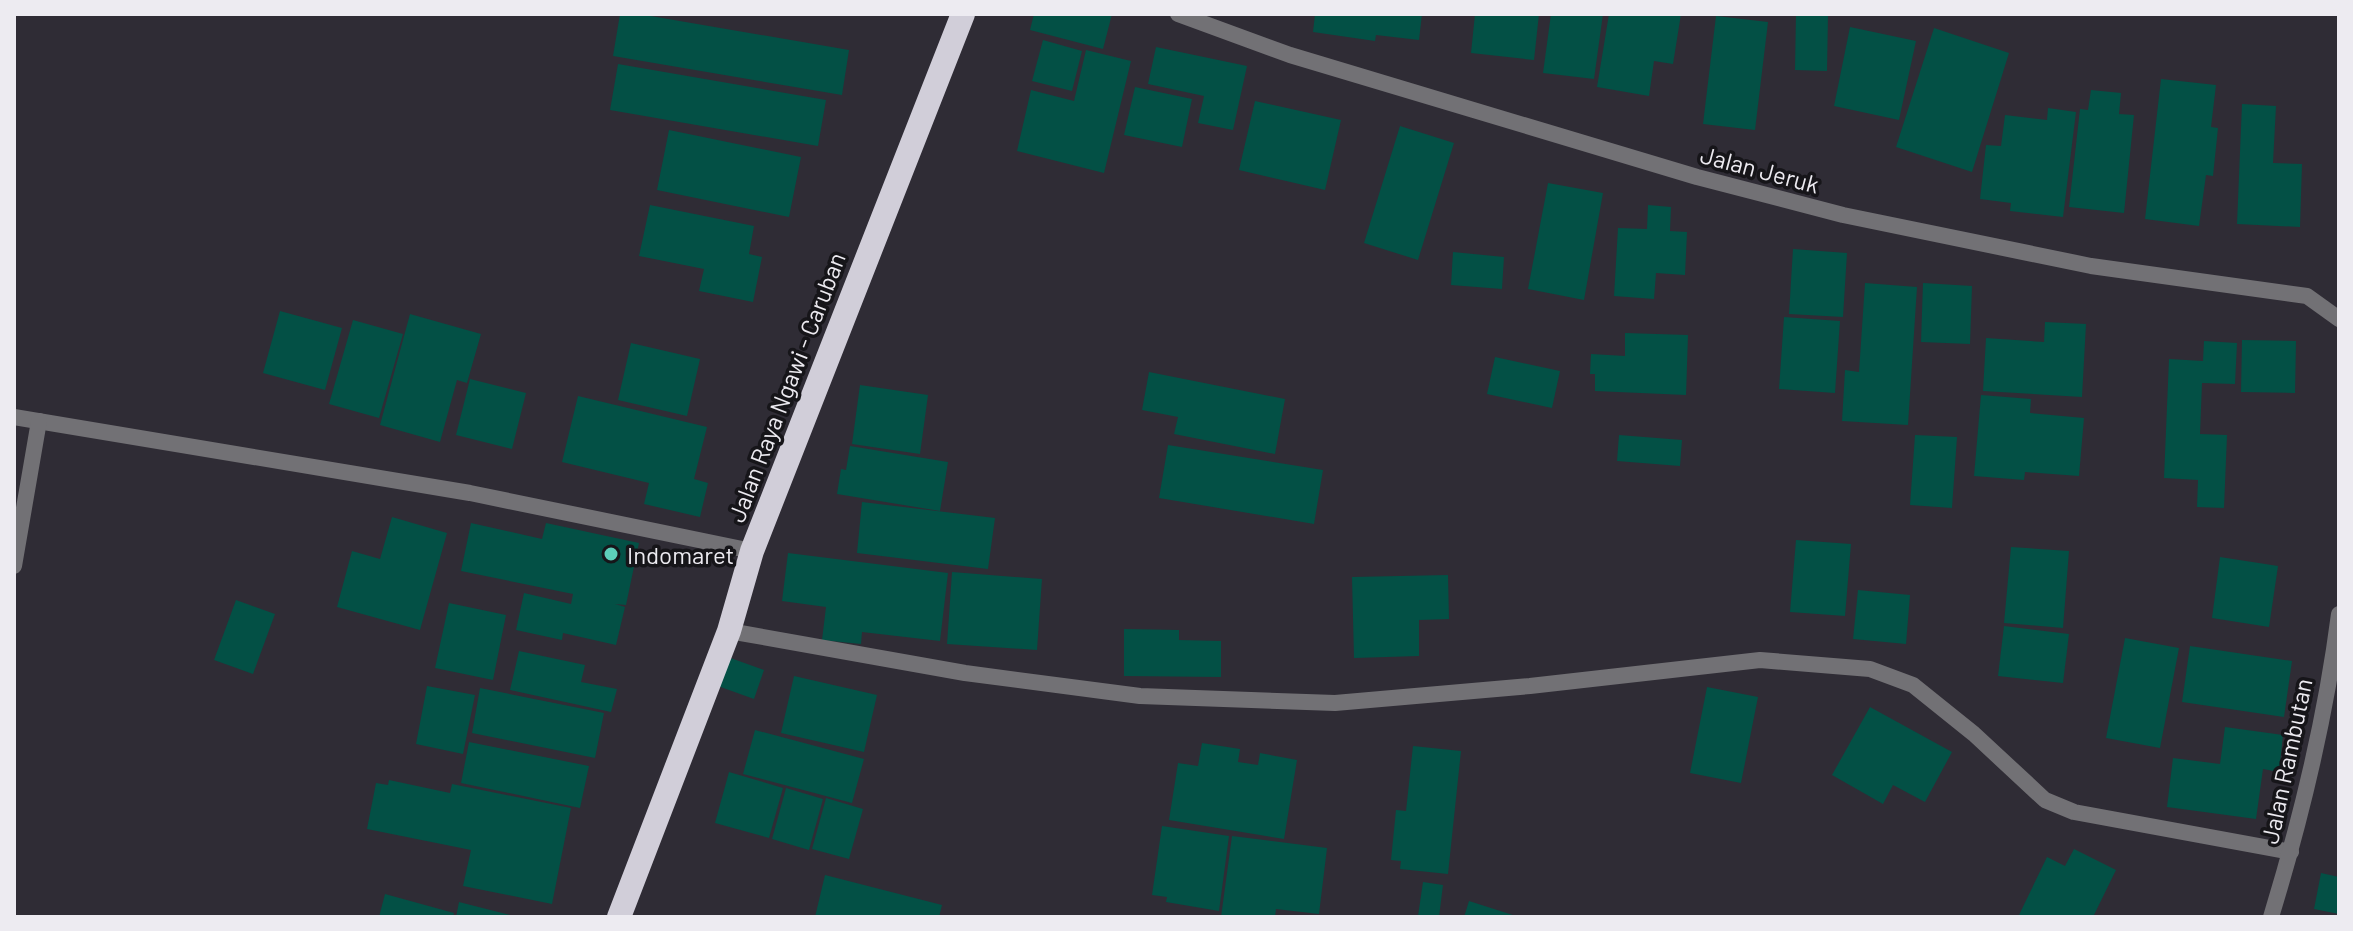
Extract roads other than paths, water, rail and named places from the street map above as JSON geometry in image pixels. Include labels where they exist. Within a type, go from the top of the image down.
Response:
[{"type":"highway","name":"Jalan Raya Ngawi - Caruban","points":[[619,917],[729,631],[752,551],[963,14]]},
{"type":"street","name":"Jalan Jeruk","points":[[1178,14],[1290,55],[1697,177],[1843,215],[2091,266],[2307,296],[2339,319]]},
{"type":"street","points":[[14,417],[470,493],[752,551]]},
{"type":"street","points":[[14,566],[39,421]]},
{"type":"street","name":"Jalan Rambutan","points":[[2271,917],[2291,852],[2334,656],[2339,614]]},
{"type":"street","points":[[729,631],[965,673],[1140,696],[1335,703],[1530,686],[1760,660],[1870,669],[1913,685],[1974,734],[2045,800],[2074,812],[2291,852]]},
{"type":"place","name":"Indomaret","points":[[611,554]]}]
